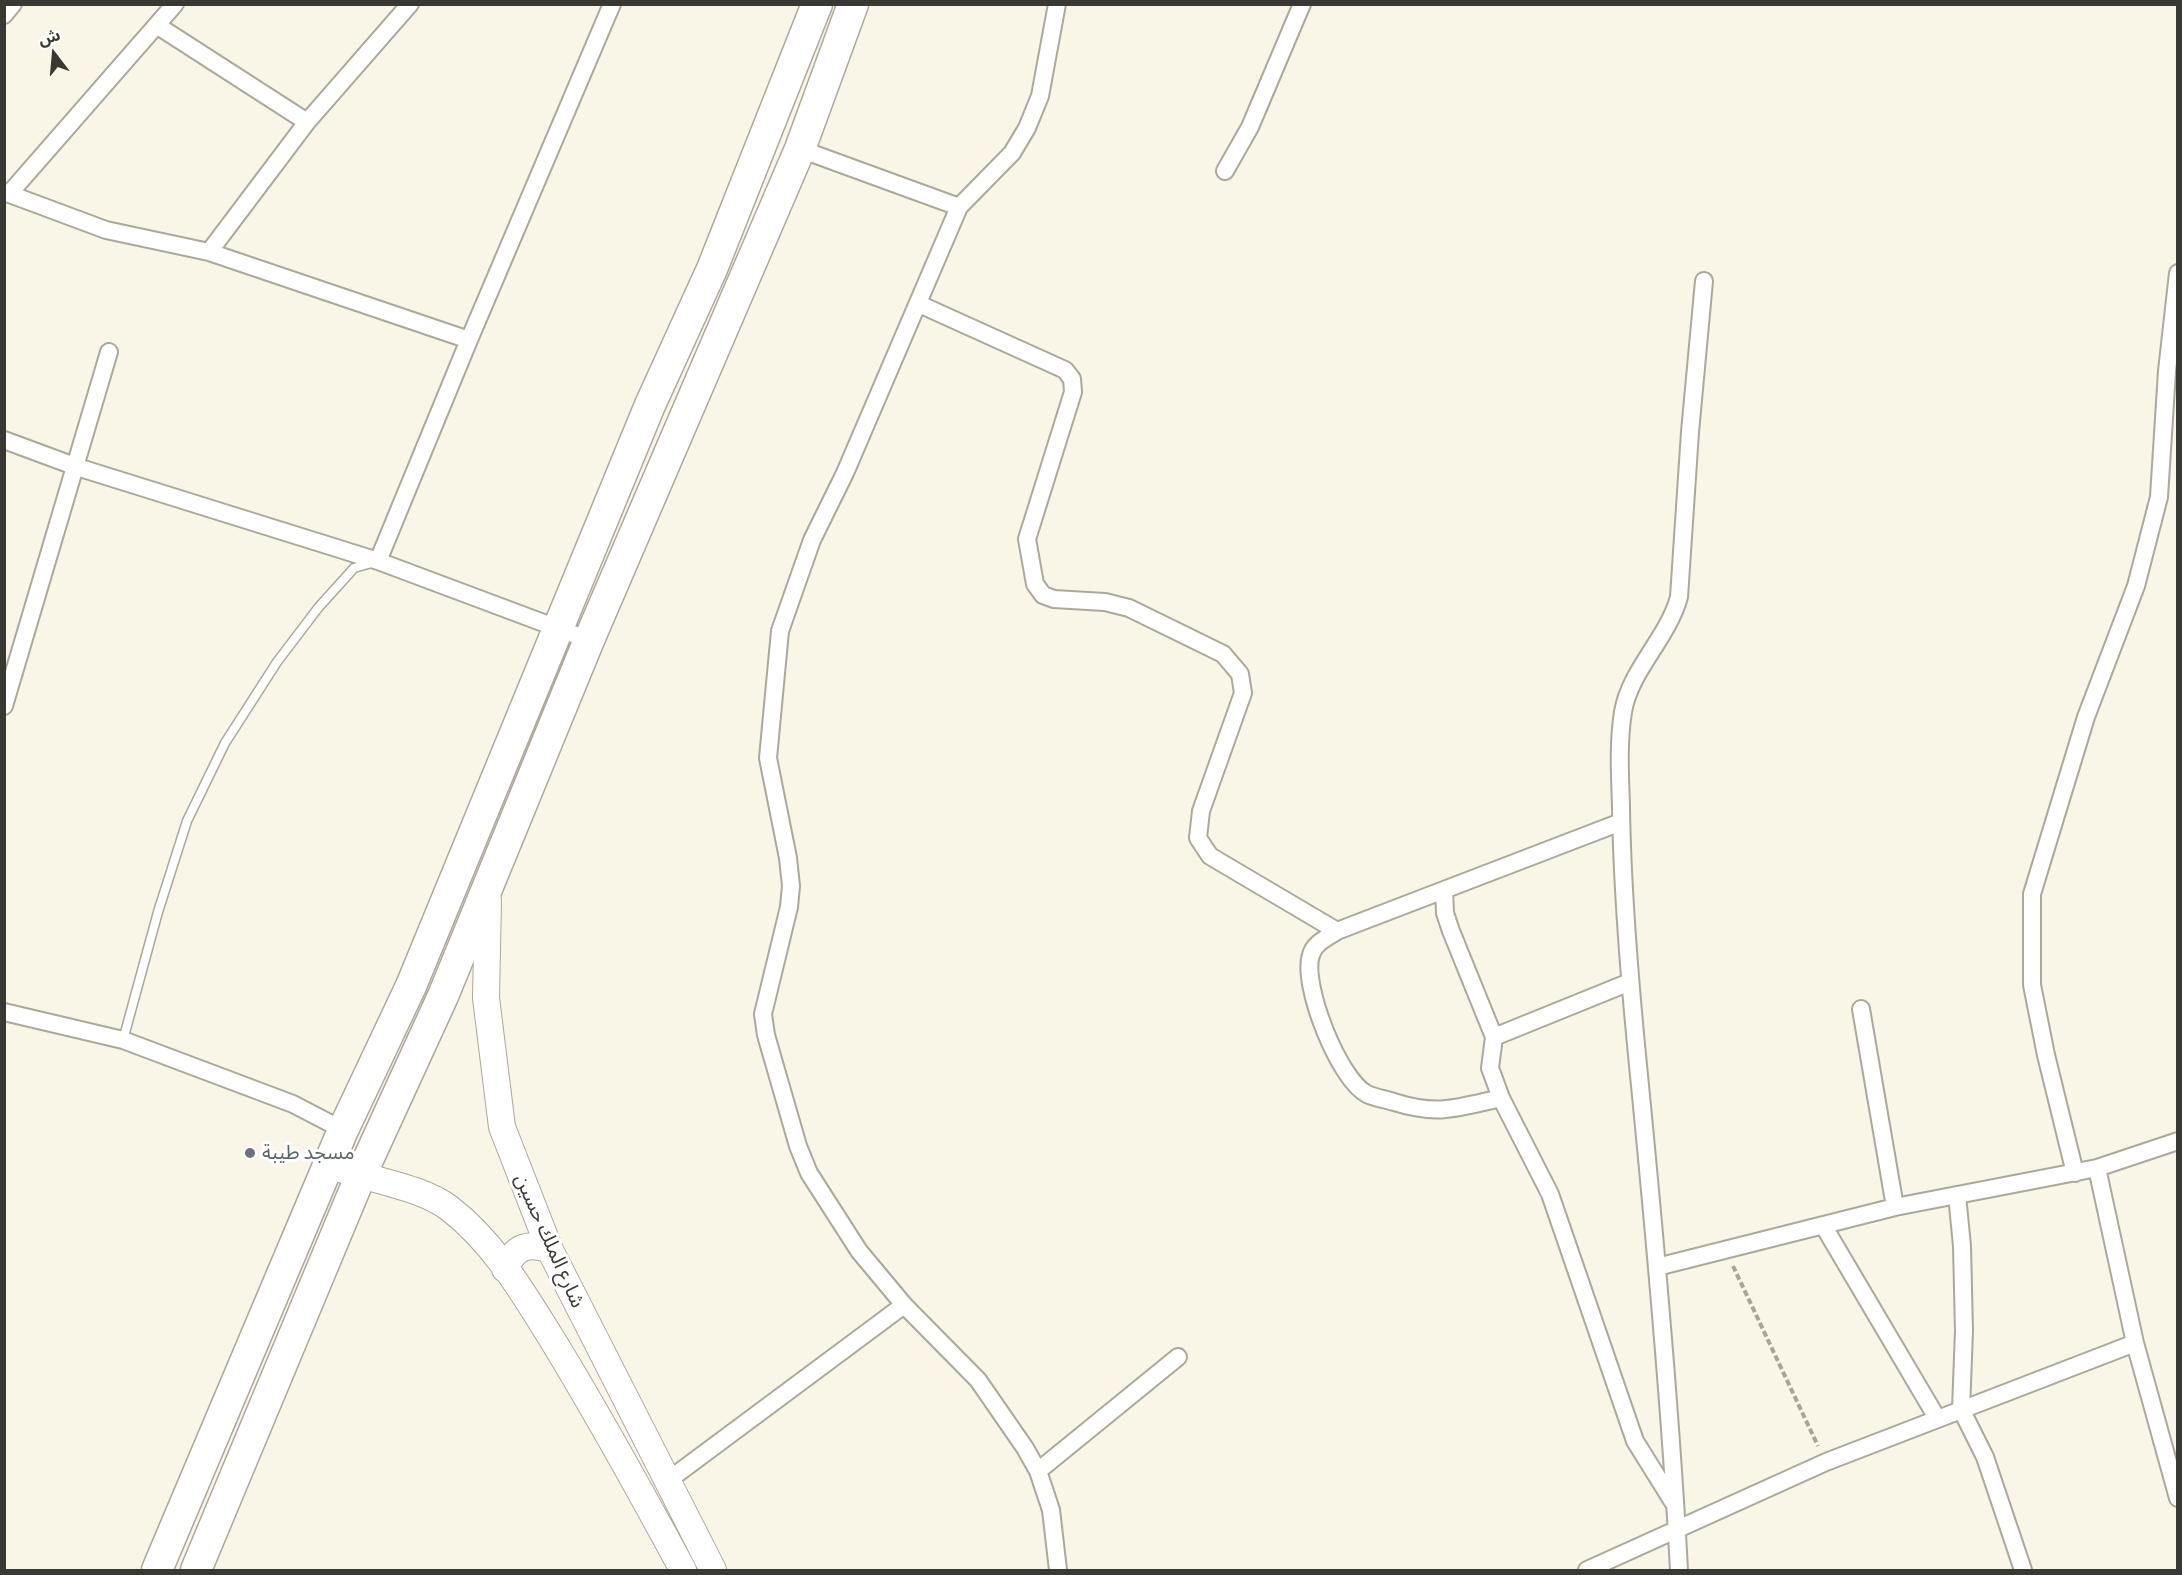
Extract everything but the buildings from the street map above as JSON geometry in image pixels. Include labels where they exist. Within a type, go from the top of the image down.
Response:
[{"type":"highway","points":[[157,1570],[343,1131],[411,987],[472,842],[556,629],[650,405],[712,269],[818,4]]},
{"type":"highway","points":[[196,1570],[360,1177],[443,996],[589,640],[800,149],[853,4]]},
{"type":"main road","name":"شارع الملك حسين","points":[[489,885],[485,928],[486,998],[502,1127],[550,1250],[666,1482],[713,1570]]},
{"type":"main road","name":"شارع الملك حسين","points":[[329,1166],[360,1177],[418,1192],[447,1207],[482,1238],[505,1269],[602,1422],[683,1570]]},
{"type":"main road","points":[[505,1269],[512,1254],[524,1246],[532,1245],[550,1250]]},
{"type":"street","points":[[4,15],[13,4]]},
{"type":"street","points":[[174,4],[158,26],[7,193],[106,230],[209,252],[469,340]]},
{"type":"street","points":[[209,252],[307,122],[410,4]]},
{"type":"street","points":[[378,561],[612,4]]},
{"type":"street","points":[[1057,4],[1040,96],[1027,128],[1012,153],[959,207],[845,472],[812,540],[780,631],[768,758],[788,858],[791,886],[789,907],[763,1014],[766,1035],[798,1146],[809,1173],[859,1251],[904,1305],[978,1380],[1038,1471],[1051,1510],[1058,1570]]},
{"type":"street","points":[[1225,171],[1250,127],[1302,4]]},
{"type":"street","points":[[158,26],[307,122]]},
{"type":"street","points":[[800,149],[959,207]]},
{"type":"street","points":[[2075,1173],[2046,1056],[2034,995],[2030,937],[2032,894],[2086,717],[2136,586],[2159,496],[2167,371],[2178,273]]},
{"type":"street","points":[[1679,1570],[1658,1267],[1630,982],[1621,822],[1623,710],[1633,683],[1674,618],[1679,597],[1690,432],[1704,281]]},
{"type":"street","points":[[919,304],[1065,370],[1072,378],[1073,392],[1070,403],[1027,539],[1035,584],[1043,595],[1054,599],[1105,602],[1129,608],[1223,654],[1240,674],[1243,693],[1201,811],[1198,838],[1210,856],[1337,931]]},
{"type":"street","points":[[4,706],[77,467],[109,352]]},
{"type":"street","points":[[4,440],[77,467],[378,561],[589,640]]},
{"type":"street","points":[[1501,1098],[1448,1111],[1428,1112],[1366,1094],[1352,1081],[1334,1052],[1308,973],[1311,954],[1318,943],[1337,931],[1621,822]]},
{"type":"street","points":[[1444,890],[1445,913],[1494,1037],[1490,1068],[1501,1098],[1550,1194],[1635,1441],[1675,1505]]},
{"type":"street","points":[[1494,1037],[1630,982]]},
{"type":"street","points":[[1861,1009],[1895,1207]]},
{"type":"street","points":[[4,1012],[123,1040],[293,1104],[343,1131]]},
{"type":"street","points":[[1658,1267],[1726,1252],[1895,1207],[2097,1168],[2178,1141]]},
{"type":"street","points":[[2097,1168],[2134,1343],[2178,1498]]},
{"type":"street","points":[[1957,1195],[1962,1246],[1964,1321],[1961,1409],[1985,1457],[2023,1570]]},
{"type":"street","points":[[1823,1225],[1937,1418]]},
{"type":"street","points":[[666,1482],[904,1305]]},
{"type":"street","points":[[1587,1570],[1826,1462],[2134,1343]]},
{"type":"street","points":[[1038,1471],[1178,1357]]},
{"type":"lane","points":[[123,1040],[158,912],[187,821],[225,743],[278,662],[318,608],[354,568],[378,561]]},
{"type":"path","points":[[1726,1252],[1826,1462]]},
{"type":"place","name":"مسجد طيبة","points":[[250,1153]]}]
